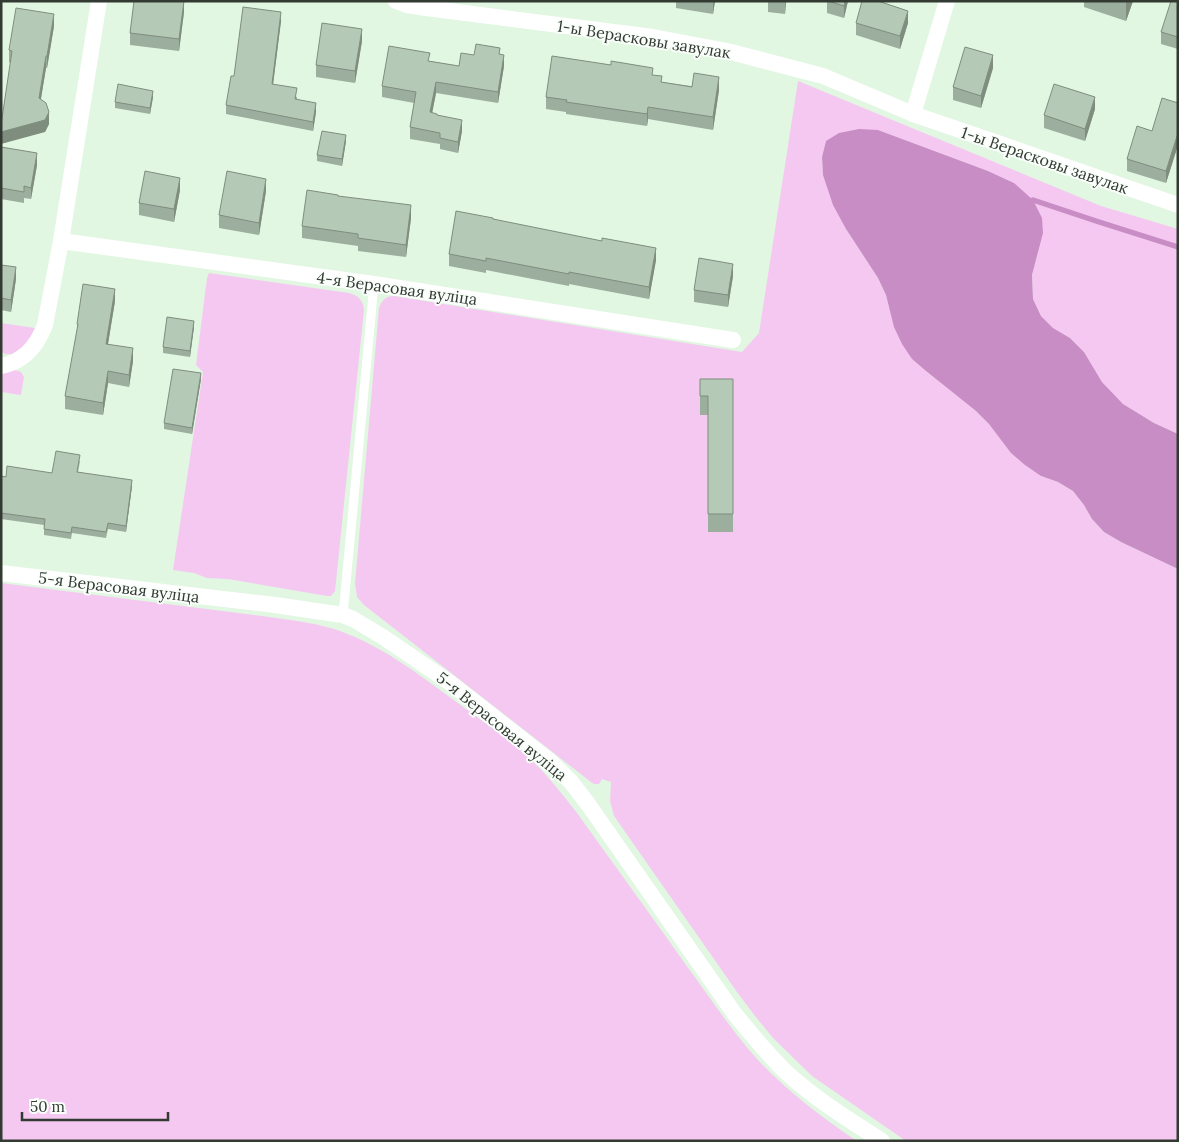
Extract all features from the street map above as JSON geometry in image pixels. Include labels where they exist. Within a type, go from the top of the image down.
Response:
[{"type":"street","points":[[1,366],[18,360],[34,346],[40,336],[47,315],[61,241],[99,1]]},
{"type":"street","name":"1-ы Верасковы завулак","points":[[396,1],[426,8],[652,37],[727,51],[823,76],[913,114],[1178,205]]},
{"type":"street","points":[[913,114],[947,1]]},
{"type":"street","name":"4-я Верасовая вуліца","points":[[61,241],[374,284],[733,340]]},
{"type":"street","name":"5-я Верасовая вуліца","points":[[1,573],[275,605],[343,615],[384,637],[449,682],[551,762],[571,782],[734,1013],[760,1045],[787,1073],[818,1098],[882,1141]]},
{"type":"lane","points":[[343,615],[374,284]]},
{"type":"shaded area","points":[[798,81],[1101,206],[1178,229],[1178,434],[1154,423],[1123,404],[1102,382],[1084,352],[1070,338],[1053,328],[1041,316],[1033,299],[1032,275],[1038,252],[1014,183],[988,171],[878,130],[826,141],[822,157],[823,175],[846,229],[878,278],[912,359],[976,411],[1041,476],[1058,482],[1073,491],[1092,519],[1104,532],[1178,569],[1178,1141],[906,1141],[812,1076],[773,1038],[737,992],[614,816],[610,801],[611,782],[602,779],[599,784],[591,782],[364,605],[357,597],[355,584],[379,308],[383,301],[394,296],[742,352],[759,333]]},
{"type":"shaded area","points":[[859,129],[878,130],[988,171],[1014,183],[1033,200],[1042,218],[1043,233],[1032,275],[1033,299],[1041,316],[1053,328],[1070,338],[1084,352],[1102,382],[1123,404],[1154,423],[1178,434],[1178,569],[1104,532],[1092,519],[1073,491],[1058,482],[1041,476],[1025,465],[1011,453],[989,424],[976,411],[912,359],[894,327],[886,295],[878,278],[846,229],[833,205],[823,175],[822,157],[826,141],[839,133]]},
{"type":"shaded area","points":[[209,273],[349,293],[358,297],[363,304],[364,310],[335,591],[331,596],[228,579],[207,578],[194,573],[173,570],[203,372],[196,365]]},
{"type":"shaded area","points":[[1,323],[35,328],[28,344],[12,354],[5,354],[1,351]]},
{"type":"shaded area","points":[[14,370],[21,372],[24,377],[21,395],[1,392],[1,372]]},
{"type":"shaded area","points":[[1,583],[308,623],[355,637],[398,660],[501,734],[536,764],[577,813],[747,1048],[792,1093],[857,1141],[1,1141]]},
{"type":"building","points":[[134,1],[184,1],[179,39],[130,33]]},
{"type":"building","points":[[828,1],[845,1],[844,6]]},
{"type":"building","points":[[862,1],[878,1],[908,11],[900,36],[856,23]]},
{"type":"building","points":[[1171,1],[1178,1],[1178,37],[1161,32]]},
{"type":"building","points":[[243,7],[281,12],[272,84],[297,88],[295,99],[316,103],[313,122],[226,105],[231,76],[234,76]]},
{"type":"building","points":[[16,8],[54,14],[39,98],[46,103],[49,112],[45,120],[1,132],[12,51],[9,50]]},
{"type":"building","points":[[322,23],[362,29],[355,71],[316,65]]},
{"type":"building","points":[[476,44],[500,48],[499,54],[504,55],[498,92],[436,82],[430,112],[462,120],[458,142],[440,138],[440,133],[410,127],[416,92],[382,86],[389,46],[430,53],[428,61],[459,66],[461,53],[474,55]]},
{"type":"building","points":[[965,47],[993,55],[981,96],[953,87]]},
{"type":"building","points":[[552,56],[611,65],[611,61],[653,68],[652,75],[662,76],[661,82],[692,87],[694,73],[719,77],[713,117],[648,107],[647,114],[566,102],[567,100],[546,97]]},
{"type":"building","points":[[118,84],[153,91],[150,108],[115,102]]},
{"type":"building","points":[[1054,84],[1095,97],[1085,129],[1044,115]]},
{"type":"building","points":[[1162,98],[1178,103],[1178,133],[1166,171],[1127,159],[1137,126],[1152,131]]},
{"type":"building","points":[[322,131],[346,135],[342,159],[317,155]]},
{"type":"building","points":[[1,147],[37,153],[31,188],[24,186],[24,192],[1,188]]},
{"type":"building","points":[[145,171],[180,178],[174,209],[139,203]]},
{"type":"building","points":[[227,171],[266,179],[259,223],[219,215]]},
{"type":"building","points":[[307,190],[338,196],[411,205],[406,245],[358,238],[358,234],[302,226]]},
{"type":"building","points":[[456,211],[602,241],[602,238],[656,248],[649,287],[486,258],[486,261],[449,254]]},
{"type":"building","points":[[699,258],[733,264],[728,295],[694,290]]},
{"type":"building","points":[[1,265],[16,267],[11,300],[1,298]]},
{"type":"building","points":[[83,284],[115,289],[106,344],[133,348],[129,375],[108,371],[103,403],[65,396]]},
{"type":"building","points":[[167,317],[194,321],[190,351],[163,347]]},
{"type":"building","points":[[173,369],[201,373],[192,428],[164,423]]},
{"type":"building","points":[[700,379],[733,379],[733,514],[708,514],[708,396],[700,396]]},
{"type":"building","points":[[56,451],[80,455],[77,472],[132,480],[126,526],[108,523],[106,532],[72,527],[71,533],[44,529],[45,519],[1,513],[1,476],[6,477],[7,466],[52,473]]},
{"type":"waterway","points":[[1033,200],[1178,247]]}]
